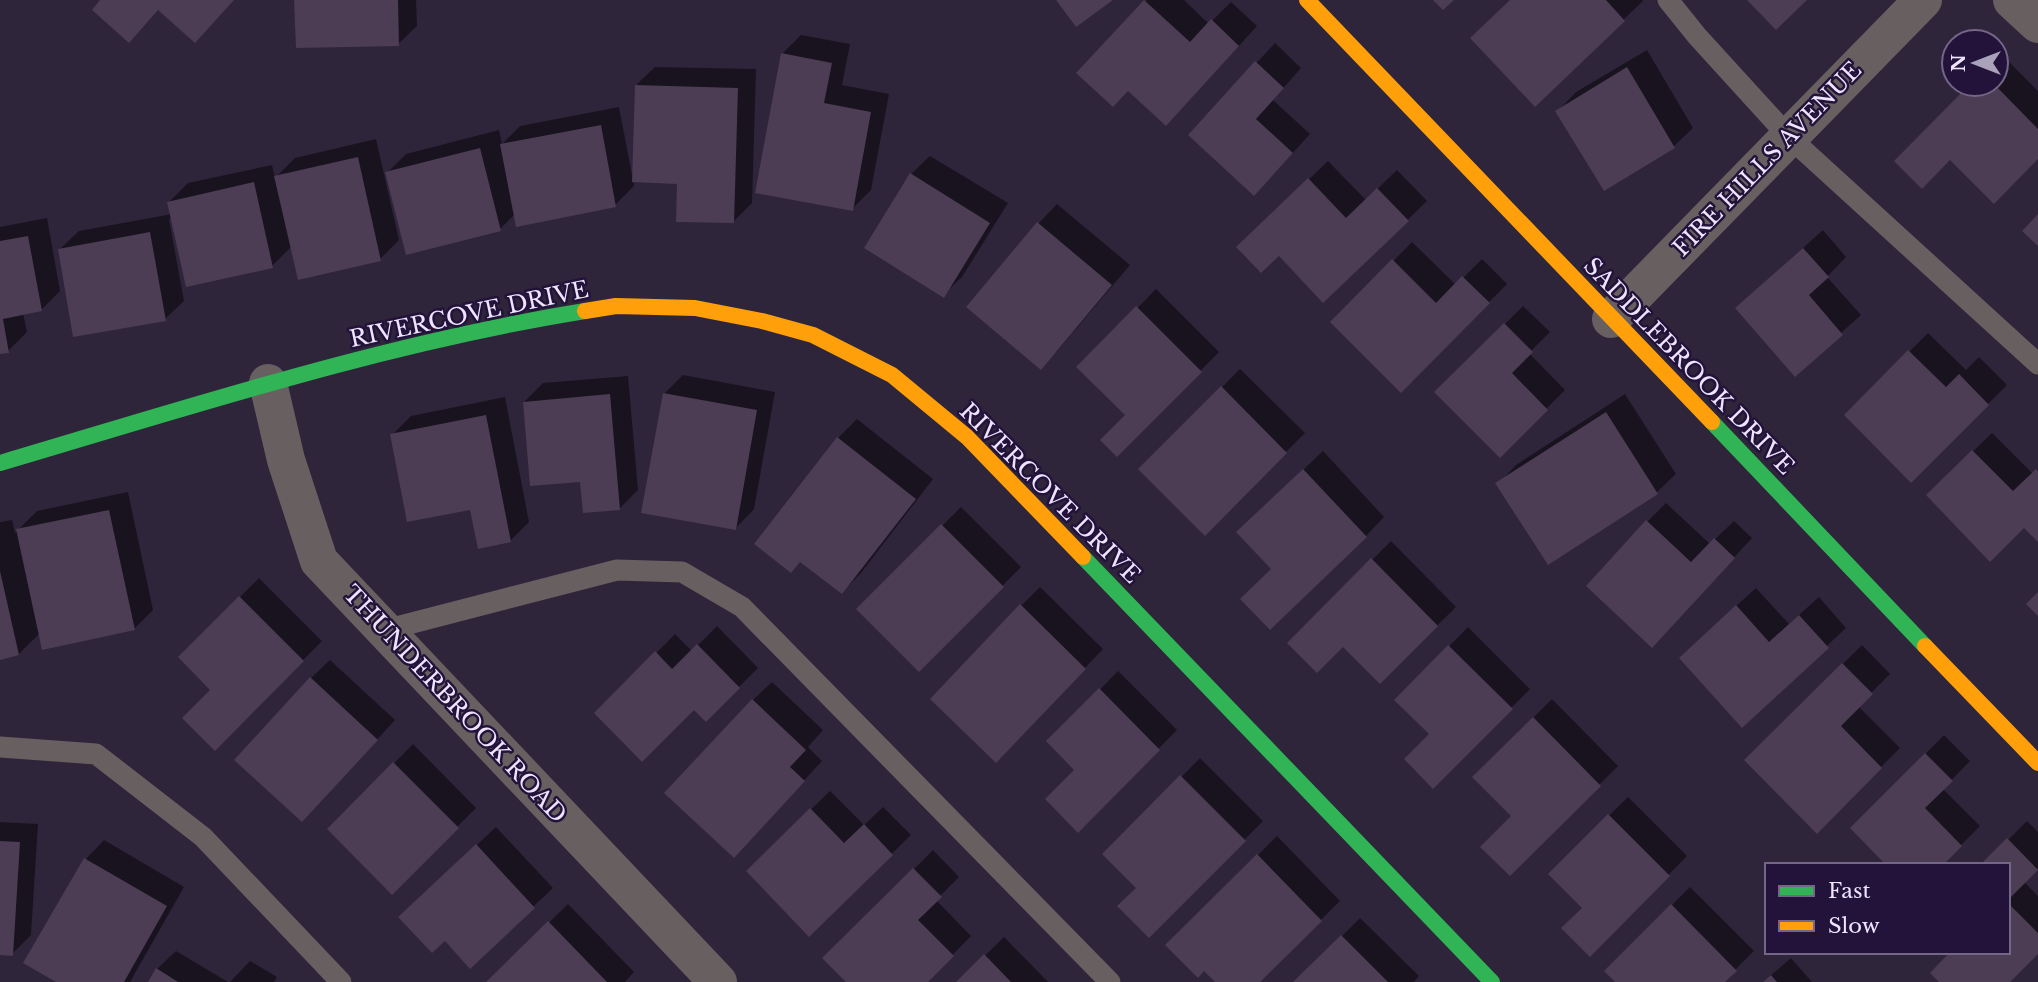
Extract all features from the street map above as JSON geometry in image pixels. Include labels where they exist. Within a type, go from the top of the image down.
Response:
[{"type":"street","name":"SADDLEBROOK DRIVE","points":[[1307,0],[2038,763]]},
{"type":"street","name":"FIRE HILLS AVENUE","points":[[1611,319],[1923,0]]},
{"type":"street","points":[[2012,0],[2038,24]]},
{"type":"street","name":"RIVERCOVE DRIVE","points":[[0,463],[268,383],[510,323],[616,306],[695,309],[762,321],[813,335],[892,376],[967,437],[1492,982]]},
{"type":"street","name":"THUNDERBROOK ROAD","points":[[268,383],[286,460],[319,561],[718,982]]},
{"type":"lane","points":[[1668,0],[1789,137],[2038,364]]},
{"type":"lane","points":[[385,630],[617,570],[682,572],[742,607],[1110,982]]},
{"type":"lane","points":[[0,747],[96,754],[203,837],[341,982]]},
{"type":"building","points":[[100,0],[234,0],[195,43],[158,10],[129,43],[92,10]]},
{"type":"building","points":[[294,0],[398,0],[399,46],[296,48]]},
{"type":"building","points":[[1056,0],[1113,0],[1076,27]]},
{"type":"building","points":[[1144,0],[1190,42],[1211,19],[1239,46],[1166,126],[1128,91],[1113,107],[1076,73]]},
{"type":"building","points":[[1433,0],[1454,0],[1443,10]]},
{"type":"building","points":[[1510,0],[1606,0],[1625,21],[1535,107],[1470,38]]},
{"type":"building","points":[[1747,0],[1807,0],[1776,30]]},
{"type":"building","points":[[781,53],[832,63],[824,103],[871,112],[853,211],[755,193]]},
{"type":"building","points":[[1255,61],[1284,88],[1256,119],[1293,153],[1254,196],[1188,135]]},
{"type":"building","points":[[1627,67],[1675,148],[1604,191],[1555,111]]},
{"type":"building","points":[[635,85],[738,88],[734,223],[676,222],[677,184],[632,182]]},
{"type":"building","points":[[1956,98],[2008,98],[2038,129],[2038,159],[1994,204],[1950,160],[1922,189],[1894,161]]},
{"type":"building","points":[[601,125],[616,207],[516,227],[500,144]]},
{"type":"building","points":[[480,148],[501,231],[406,255],[385,172]]},
{"type":"building","points":[[358,157],[381,261],[298,280],[274,176]]},
{"type":"building","points":[[910,173],[990,223],[944,298],[864,248]]},
{"type":"building","points":[[1308,178],[1346,218],[1377,188],[1409,221],[1323,303],[1279,256],[1261,273],[1236,247]]},
{"type":"building","points":[[254,182],[273,268],[186,287],[167,202]]},
{"type":"building","points":[[2038,214],[2038,246],[2022,231]]},
{"type":"building","points":[[1037,222],[1112,285],[1041,370],[966,307]]},
{"type":"building","points":[[150,232],[166,321],[73,337],[58,249]]},
{"type":"building","points":[[28,236],[42,311],[3,319],[9,353],[0,354],[0,241]]},
{"type":"building","points":[[1803,248],[1829,277],[1809,295],[1843,335],[1795,377],[1735,308]]},
{"type":"building","points":[[1392,259],[1436,303],[1462,276],[1490,303],[1401,393],[1330,322]]},
{"type":"building","points":[[1136,306],[1202,372],[1117,457],[1100,440],[1125,415],[1076,367]]},
{"type":"building","points":[[1504,323],[1533,352],[1512,373],[1548,410],[1500,458],[1434,392]]},
{"type":"building","points":[[1908,350],[1946,387],[1959,374],[1989,405],[1911,483],[1844,415]]},
{"type":"building","points":[[1221,386],[1287,453],[1205,536],[1138,469]]},
{"type":"building","points":[[663,393],[757,410],[736,530],[641,513]]},
{"type":"building","points":[[610,394],[620,510],[583,513],[580,482],[530,486],[523,402]]},
{"type":"building","points":[[1606,412],[1658,494],[1548,565],[1495,483]]},
{"type":"building","points":[[486,415],[511,542],[478,549],[470,510],[407,522],[390,434]]},
{"type":"building","points":[[837,437],[916,499],[842,594],[800,562],[791,573],[754,544]]},
{"type":"building","points":[[1972,450],[2013,491],[2036,469],[2038,471],[2038,542],[2024,528],[1990,562],[1926,495]]},
{"type":"building","points":[[1303,469],[1367,537],[1270,630],[1240,599],[1271,569],[1236,532]]},
{"type":"building","points":[[109,510],[135,630],[42,650],[16,529]]},
{"type":"building","points":[[1646,520],[1691,562],[1714,538],[1735,558],[1652,648],[1586,586]]},
{"type":"building","points":[[941,524],[1004,587],[919,672],[856,609]]},
{"type":"building","points":[[1371,558],[1438,626],[1380,684],[1343,647],[1317,673],[1287,643]]},
{"type":"building","points":[[0,571],[19,655],[0,660]]},
{"type":"building","points":[[2038,592],[2038,616],[2026,604]]},
{"type":"building","points":[[239,596],[304,661],[215,751],[182,718],[210,690],[178,657]]},
{"type":"building","points":[[1020,604],[1086,669],[996,763],[930,699]]},
{"type":"building","points":[[1736,605],[1769,642],[1799,615],[1829,648],[1742,728],[1679,658]]},
{"type":"building","points":[[697,644],[740,688],[706,722],[694,710],[642,762],[594,713],[655,651],[672,669]]},
{"type":"building","points":[[1448,645],[1513,709],[1433,789],[1404,759],[1429,734],[1394,700]]},
{"type":"building","points":[[1842,663],[1873,694],[1841,726],[1882,768],[1817,834],[1744,760]]},
{"type":"building","points":[[310,677],[378,740],[302,822],[234,760]]},
{"type":"building","points":[[1099,688],[1160,750],[1078,833],[1045,799],[1074,770],[1046,741]]},
{"type":"building","points":[[752,699],[806,750],[790,767],[805,781],[734,858],[664,793]]},
{"type":"building","points":[[1533,717],[1601,786],[1510,876],[1480,847],[1511,816],[1472,777]]},
{"type":"building","points":[[1925,753],[1953,781],[1925,808],[1962,846],[1945,863],[1884,863],[1850,828]]},
{"type":"building","points":[[393,762],[459,828],[392,895],[327,829]]},
{"type":"building","points":[[1180,775],[1246,841],[1149,938],[1117,906],[1136,888],[1102,854]]},
{"type":"building","points":[[810,808],[844,843],[864,824],[893,855],[809,937],[746,871]]},
{"type":"building","points":[[1608,814],[1670,876],[1590,957],[1561,928],[1582,908],[1548,874]]},
{"type":"building","points":[[2007,838],[2038,870],[2010,898],[2010,863],[1982,863]]},
{"type":"building","points":[[0,841],[20,842],[13,956],[0,955]]},
{"type":"building","points":[[476,844],[535,908],[470,969],[445,941],[432,953],[398,917]]},
{"type":"building","points":[[1257,854],[1322,921],[1260,982],[1215,982],[1204,971],[1198,978],[1165,945]]},
{"type":"building","points":[[84,858],[167,906],[124,982],[56,982],[23,963]]},
{"type":"building","points":[[913,868],[942,897],[918,920],[954,956],[928,982],[846,982],[822,958]]},
{"type":"building","points":[[1671,904],[1737,971],[1725,982],[1615,982],[1604,971]]},
{"type":"building","points":[[2010,905],[2038,933],[2038,954],[2010,982],[1939,982],[1930,973],[1948,954],[2010,954]]},
{"type":"building","points":[[548,921],[607,982],[486,982]]},
{"type":"building","points":[[1341,935],[1388,982],[1293,982]]},
{"type":"building","points":[[984,954],[1011,982],[956,982]]},
{"type":"building","points":[[156,968],[178,982],[148,982]]},
{"type":"building","points":[[1771,975],[1777,982],[1763,982]]},
{"type":"traffic: fast","points":[[0,463],[217,398],[363,358],[511,324],[585,311]]},
{"type":"traffic: fast","points":[[1712,422],[1925,646]]},
{"type":"traffic: fast","points":[[1083,557],[1492,982]]},
{"type":"traffic: slow","points":[[1307,0],[1712,422]]},
{"type":"traffic: slow","points":[[585,311],[616,306],[695,308],[762,321],[813,335],[892,375],[967,437],[1083,557]]},
{"type":"traffic: slow","points":[[1925,646],[2038,763]]}]
